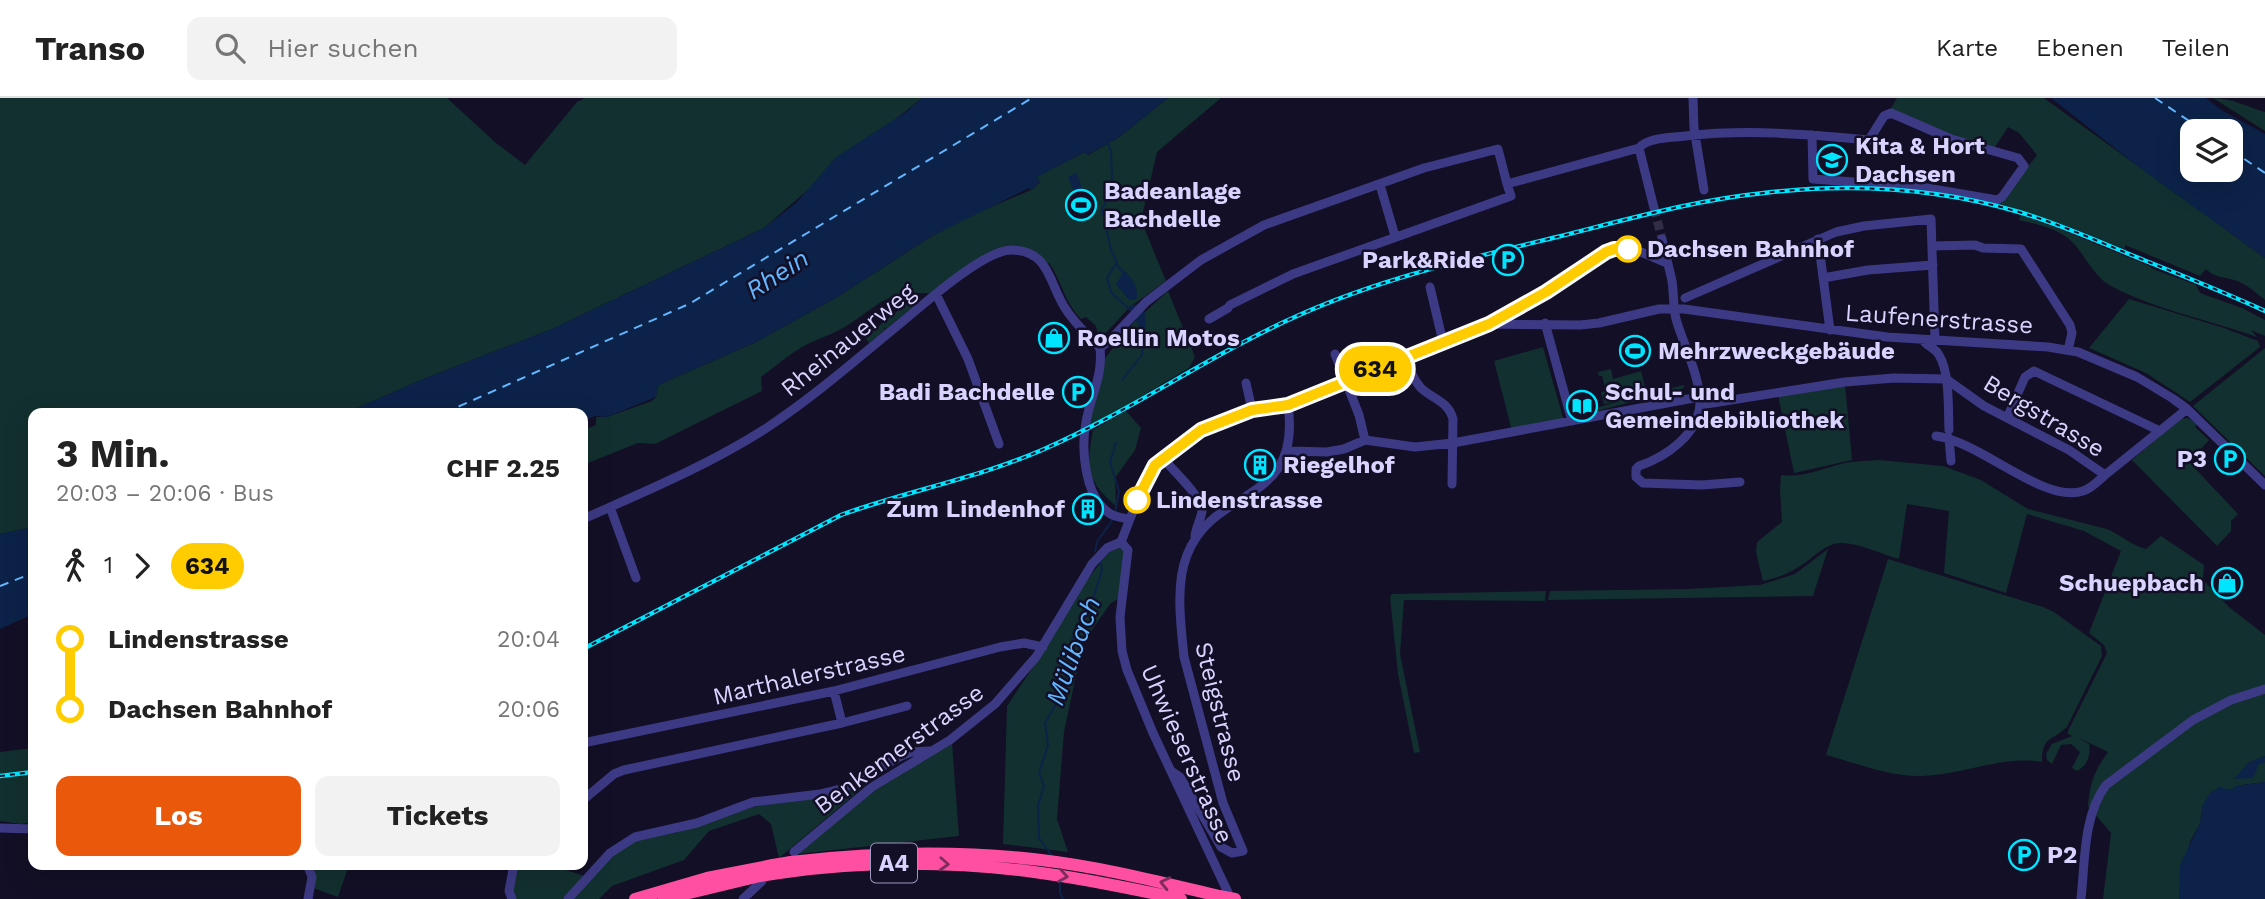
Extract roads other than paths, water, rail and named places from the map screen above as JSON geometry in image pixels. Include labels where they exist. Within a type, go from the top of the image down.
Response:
[{"type":"highway","name":"A4","points":[[664,899],[761,878],[793,857],[948,853],[1011,863],[1181,899]]},
{"type":"highway","name":"A4","points":[[635,899],[707,878],[776,869],[885,863],[1011,863],[1110,871],[1228,898]]},
{"type":"street","points":[[1693,98],[1704,190]]},
{"type":"street","points":[[1507,184],[1639,148],[1644,143],[1696,135],[1756,131],[1869,139],[1888,113],[1894,113],[1951,139],[2018,158],[2023,162],[2023,169],[2002,197],[1996,200],[1921,187],[1813,179],[1812,135]]},
{"type":"street","points":[[1639,148],[1654,208]]},
{"type":"street","points":[[1125,518],[1109,513],[1090,484],[1084,462],[1086,424],[1101,372],[1100,348],[1129,318],[1203,258],[1264,225],[1385,181],[1444,162],[1499,149],[1511,196],[1293,274],[1230,304],[1209,320]]},
{"type":"street","points":[[1380,185],[1395,236]]},
{"type":"street","points":[[1489,324],[1599,323],[1659,309],[1836,232],[1864,226],[1931,219],[1935,340]]},
{"type":"street","points":[[1662,239],[1674,303],[1700,401],[1691,428],[1684,437],[1666,454],[1639,466],[1636,469],[1636,477],[1643,483],[1713,485],[1740,482]]},
{"type":"street","points":[[1818,239],[1830,330]]},
{"type":"street","points":[[1933,246],[1975,245],[1983,248],[2021,249],[2070,325],[2072,333],[2068,350]]},
{"type":"street","points":[[1121,542],[1125,518],[1147,476],[1162,457],[1201,430],[1252,410],[1288,405],[1489,324],[1546,292],[1611,249],[1641,252],[1667,263]]},
{"type":"street","name":"Rheinauerweg","points":[[588,517],[691,469],[767,428],[830,382],[936,294],[989,256],[1012,250],[1035,257],[1048,270],[1066,311],[1100,348]]},
{"type":"street","points":[[1823,278],[1868,270],[1933,265]]},
{"type":"street","points":[[1430,287],[1443,342]]},
{"type":"street","points":[[936,294],[968,359],[999,444]]},
{"type":"street","points":[[1685,298],[1686,310]]},
{"type":"street","name":"Laufenerstrasse","points":[[1674,303],[1686,310],[1830,330],[1923,340],[2048,347],[2085,355],[2137,377],[2187,409],[2265,485]]},
{"type":"street","points":[[1545,323],[1572,421]]},
{"type":"street","points":[[1923,340],[1939,355],[1946,379],[1951,461]]},
{"type":"street","points":[[1335,354],[1359,415],[1365,440]]},
{"type":"street","points":[[1404,357],[1419,386],[1449,408],[1453,419],[1452,484]]},
{"type":"street","points":[[2007,418],[2025,377],[2034,371],[2160,431]]},
{"type":"street","points":[[1288,451],[1327,452],[1344,449],[1365,440],[1415,447],[1453,443],[1700,401],[1844,382],[1894,378],[1946,379]]},
{"type":"street","name":"Bergstrasse","points":[[1946,379],[1984,405],[2069,450],[2105,475],[2187,409]]},
{"type":"street","points":[[1246,383],[1252,410]]},
{"type":"street","points":[[1196,538],[1207,525],[1275,474],[1288,451],[1288,405]]},
{"type":"street","points":[[1936,436],[1949,434],[2041,487],[2059,492],[2082,492],[2091,488],[2105,475]]},
{"type":"street","points":[[1162,457],[1194,493],[1201,505],[1202,512],[1194,535],[1196,538]]},
{"type":"street","points":[[610,507],[636,578]]},
{"type":"street","name":"Steigstrasse","points":[[1171,771],[1180,777],[1221,847],[1232,853],[1243,851],[1223,803],[1184,657],[1182,579],[1186,556],[1196,538]]},
{"type":"street","name":"Benkemerstrasse","points":[[793,857],[872,787],[964,730],[995,704],[1043,647],[1092,564],[1107,548],[1121,542]]},
{"type":"street","name":"Uhwieserstrasse","points":[[1121,542],[1128,550],[1121,597],[1122,651],[1133,689],[1228,898]]},
{"type":"street","name":"Marthalerstrasse","points":[[588,742],[834,691],[1000,647],[1024,643],[1043,647]]},
{"type":"street","points":[[2081,899],[2089,831],[2097,800],[2106,785],[2193,720],[2231,700],[2265,689]]},
{"type":"street","points":[[834,691],[842,723]]},
{"type":"street","points":[[588,796],[624,769],[842,723],[907,706]]},
{"type":"street","points":[[568,899],[610,853],[635,837],[697,823],[753,802],[832,791],[856,782],[911,752],[931,751]]},
{"type":"street","points":[[0,828],[28,829]]},
{"type":"street","points":[[308,899],[312,877],[309,870]]},
{"type":"street","points":[[512,870],[509,891],[512,899]]},
{"type":"street","points":[[743,899],[761,878]]},
{"type":"water","name":"Rhein","points":[[922,98],[1168,98],[1119,137],[1087,155],[1085,152],[1037,177],[1040,181],[1031,190],[1029,188],[932,236],[839,296],[756,342],[665,382],[658,386],[656,397],[607,417],[595,416],[588,419],[588,408],[357,408],[552,329],[764,228],[796,203],[836,157],[906,112]]},
{"type":"water","points":[[2051,98],[2206,98],[2238,119],[2180,119],[2180,182],[2243,182],[2243,122],[2265,134],[2265,258],[2144,171]]},
{"type":"water","points":[[1076,173],[1085,195],[1077,199],[1068,177]]},
{"type":"water","points":[[1124,271],[1134,284],[1136,300],[1129,300],[1116,284]]},
{"type":"water","points":[[1143,303],[1146,320],[1144,334],[1129,306]]},
{"type":"water","points":[[28,528],[28,616],[0,629],[0,534]]},
{"type":"water","points":[[2265,756],[2265,762],[2259,764],[2253,778],[2234,779],[2248,763]]},
{"type":"water","points":[[2265,782],[2265,899],[2179,899],[2180,865],[2200,823],[2203,804],[2211,792],[2220,787],[2231,790],[2236,786]]},
{"type":"waterway","name":"Mülibach","points":[[1108,144],[1111,151],[1112,178],[1109,196],[1102,209],[1111,250],[1117,262],[1107,278],[1111,292],[1130,310]]},
{"type":"waterway","points":[[1117,265],[1123,272]]},
{"type":"waterway","name":"Mülibach","points":[[1122,380],[1142,355],[1144,333]]},
{"type":"waterway","name":"Mülibach","points":[[1115,514],[1119,491],[1110,462],[1116,443]]},
{"type":"waterway","name":"Mülibach","points":[[1095,551],[1097,542],[1113,519]]},
{"type":"waterway","name":"Mülibach","points":[[1052,856],[1039,838],[1038,806],[1044,786],[1039,773],[1048,745],[1045,723],[1059,699],[1064,681],[1072,667],[1072,639],[1089,612],[1102,570],[1100,561]]},
{"type":"waterway","name":"Mülibach","points":[[1060,880],[1063,899]]},
{"type":"tunnel","points":[[1654,208],[1662,239]]},
{"type":"railway","points":[[588,646],[841,515],[993,469],[1075,435],[1264,331],[1328,303],[1392,280],[1458,261],[1686,206],[1738,196],[1828,188],[1893,190],[1957,198],[2019,212],[2052,223],[2265,311]]},
{"type":"railway","points":[[0,776],[28,773]]},
{"type":"place","name":"Kita & Hort Dachsen","points":[[1832,160]]},
{"type":"place","name":"Badeanlage Bachdelle","points":[[1081,205]]},
{"type":"place","name":"Dachsen Bahnhof","points":[[1628,249]]},
{"type":"place","name":"Park&Ride","points":[[1508,260]]},
{"type":"place","name":"Roellin Motos","points":[[1054,338]]},
{"type":"place","name":"Mehrzweckgebäude","points":[[1635,351]]},
{"type":"place","name":"Badi Bachdelle","points":[[1078,392]]},
{"type":"place","name":"Schul- und Gemeindebibliothek","points":[[1582,406]]},
{"type":"place","name":"P3","points":[[2230,459]]},
{"type":"place","name":"Riegelhof","points":[[1260,465]]},
{"type":"place","name":"Lindenstrasse","points":[[1137,500]]},
{"type":"place","name":"Zum Lindenhof","points":[[1088,509]]},
{"type":"place","name":"Schuepbach","points":[[2227,583]]},
{"type":"place","name":"P2","points":[[2024,855]]}]
